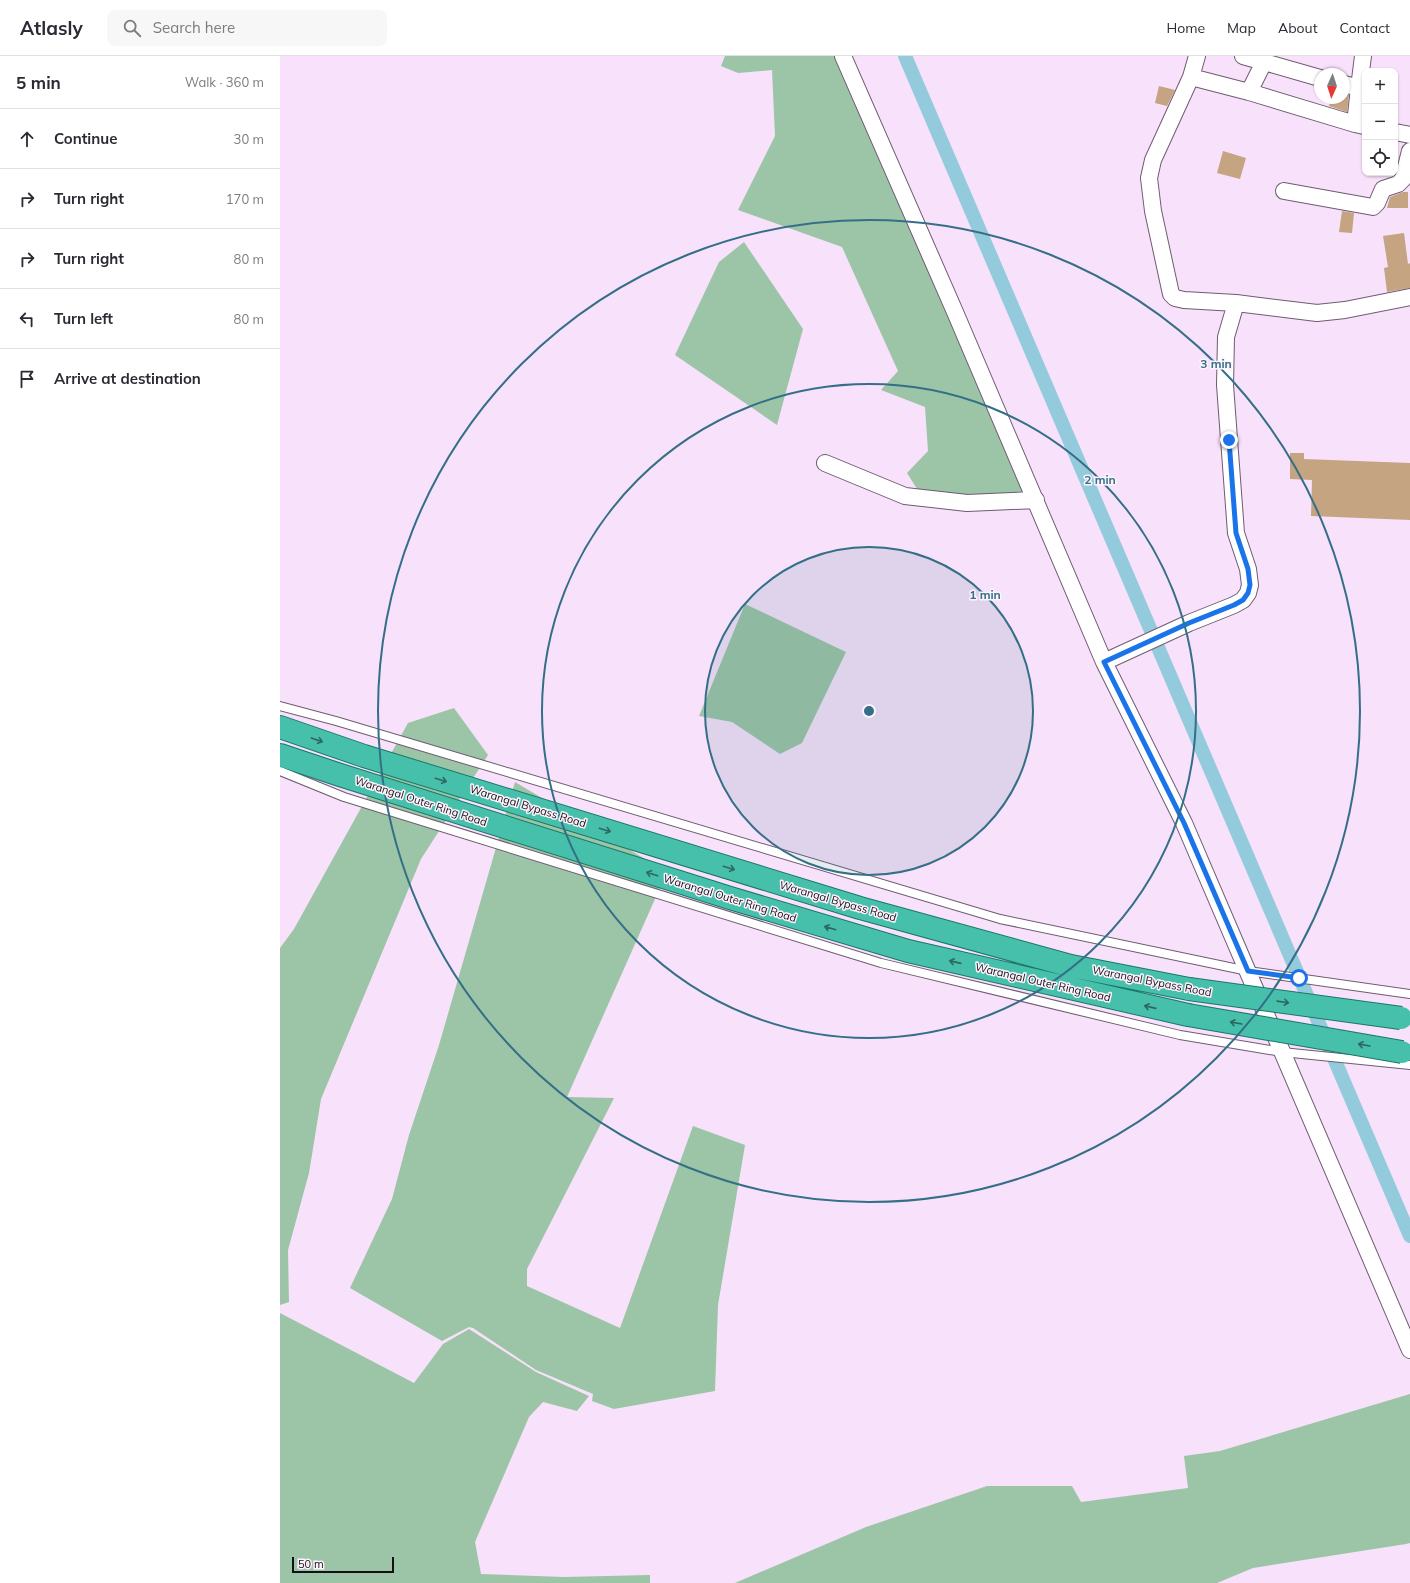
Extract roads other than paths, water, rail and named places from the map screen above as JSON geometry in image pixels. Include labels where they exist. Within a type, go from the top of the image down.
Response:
[{"type":"highway","name":"Warangal Bypass Road","points":[[280,727],[372,758],[860,908],[1071,966],[1189,989],[1406,1019]]},
{"type":"highway","name":"Warangal Outer Ring Road","points":[[280,755],[730,898],[908,951],[1188,1015],[1407,1057]]},
{"type":"street","points":[[843,56],[1036,500],[1104,662],[1184,823],[1410,1350]]},
{"type":"street","points":[[1197,56],[1191,77],[1153,160],[1149,178],[1152,210],[1171,294],[1175,298],[1184,300],[1236,303],[1317,313],[1345,310],[1410,297]]},
{"type":"street","points":[[1243,56],[1314,76]]},
{"type":"street","points":[[1191,77],[1249,92],[1360,125],[1351,86],[1363,56]]},
{"type":"street","points":[[1249,92],[1264,62]]},
{"type":"street","points":[[1398,133],[1410,135]]},
{"type":"street","points":[[1284,191],[1370,207],[1375,206],[1383,189],[1401,182],[1407,175],[1410,151]]},
{"type":"street","points":[[1104,662],[1189,623],[1234,605],[1243,600],[1248,593],[1250,585],[1248,569],[1236,533],[1225,385],[1226,337],[1236,303]]},
{"type":"street","points":[[825,464],[905,496],[967,503],[1036,500]]},
{"type":"lane","points":[[280,706],[336,721],[1000,919],[1248,971],[1410,994]]},
{"type":"lane","points":[[280,771],[344,797],[881,963],[1180,1035],[1282,1052],[1407,1057]]},
{"type":"waterway","points":[[905,56],[1410,1236]]}]
